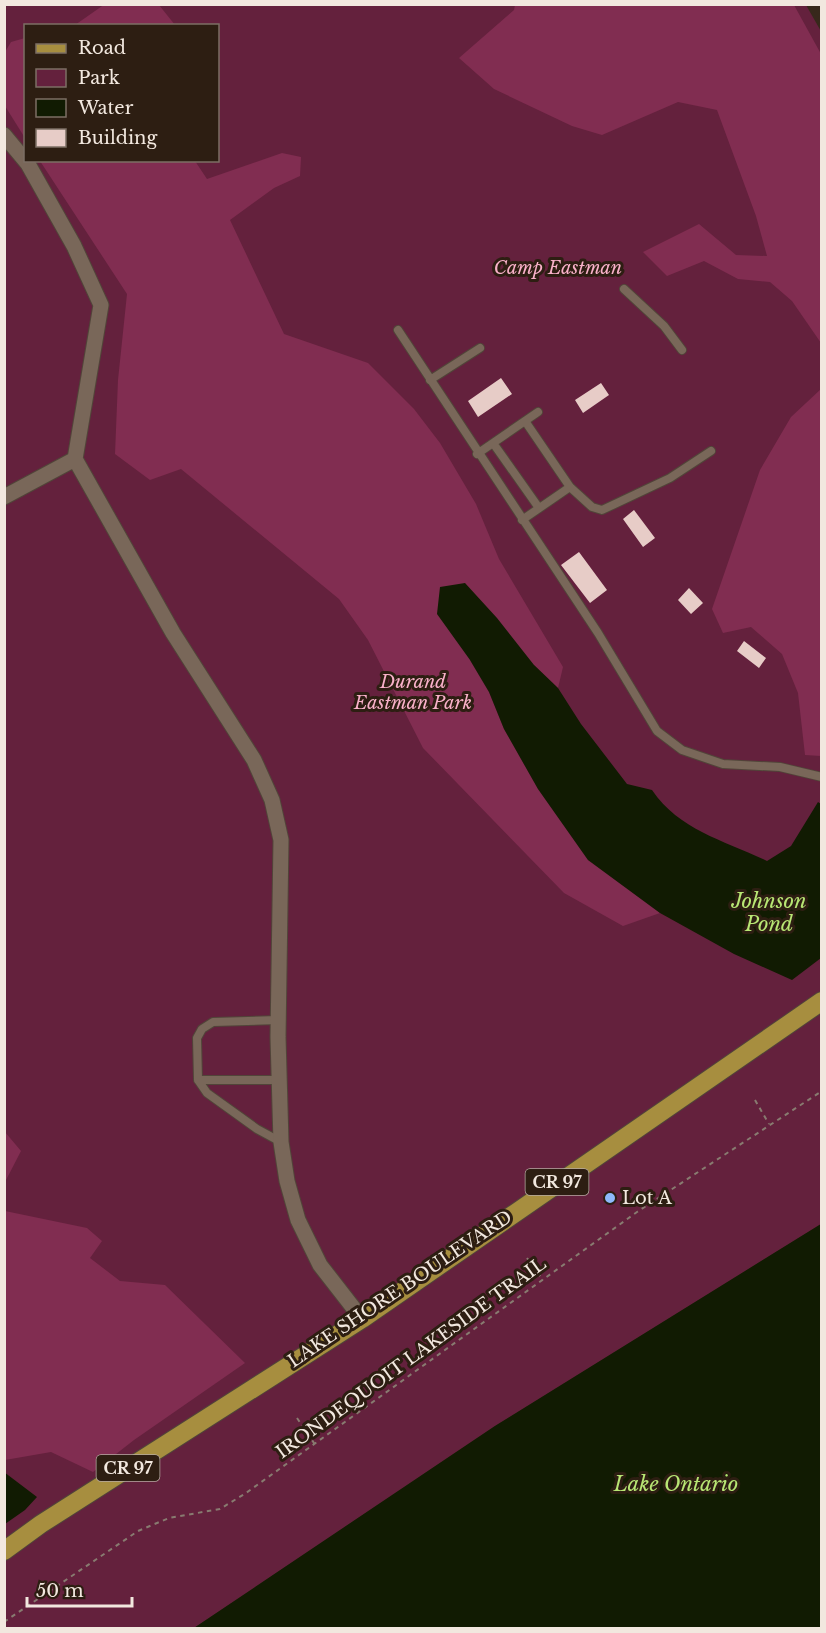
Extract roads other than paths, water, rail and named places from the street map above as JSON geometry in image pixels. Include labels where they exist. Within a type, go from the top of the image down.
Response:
[{"type":"main road","name":"LAKE SHORE BOULEVARD","points":[[4,1551],[41,1524],[362,1319],[822,1000]]},
{"type":"street","points":[[4,135],[24,159]]},
{"type":"street","points":[[26,162],[74,246],[101,305],[75,459],[173,633],[254,760],[272,800],[281,840],[279,1080],[281,1142],[287,1181],[298,1220],[320,1265],[362,1319]]},
{"type":"street","points":[[4,497],[75,459]]},
{"type":"lane","points":[[624,289],[664,326],[682,350]]},
{"type":"lane","points":[[398,330],[477,454],[597,633],[657,731],[682,750],[723,764],[780,767],[822,777]]},
{"type":"lane","points":[[430,380],[480,348]]},
{"type":"lane","points":[[477,454],[538,411]]},
{"type":"lane","points":[[525,421],[570,487],[592,507],[602,510],[670,478],[711,451]]},
{"type":"lane","points":[[493,443],[538,508]]},
{"type":"lane","points":[[522,520],[570,487]]},
{"type":"lane","points":[[278,1020],[213,1022],[201,1029],[197,1038],[198,1080],[207,1093],[281,1142]]},
{"type":"lane","points":[[198,1080],[279,1080]]},
{"type":"water","name":"Johnson Pond","points":[[465,583],[497,618],[534,665],[558,688],[581,724],[627,784],[652,790],[663,804],[689,825],[767,861],[791,846],[818,802],[821,804],[821,958],[792,980],[734,954],[660,913],[588,860],[538,789],[504,729],[489,692],[470,660],[437,614],[440,587]]},
{"type":"water","name":"Lake Ontario","points":[[821,1224],[821,1628],[194,1628],[495,1426]]},
{"type":"water","points":[[4,1472],[37,1497],[25,1510],[5,1524]]},
{"type":"place","name":"Lot A","points":[[610,1198]]},
{"type":"park label","name":"Camp Eastman","points":[[558,268]]},
{"type":"park label","name":"Durand Eastman Park","points":[[413,692]]}]
